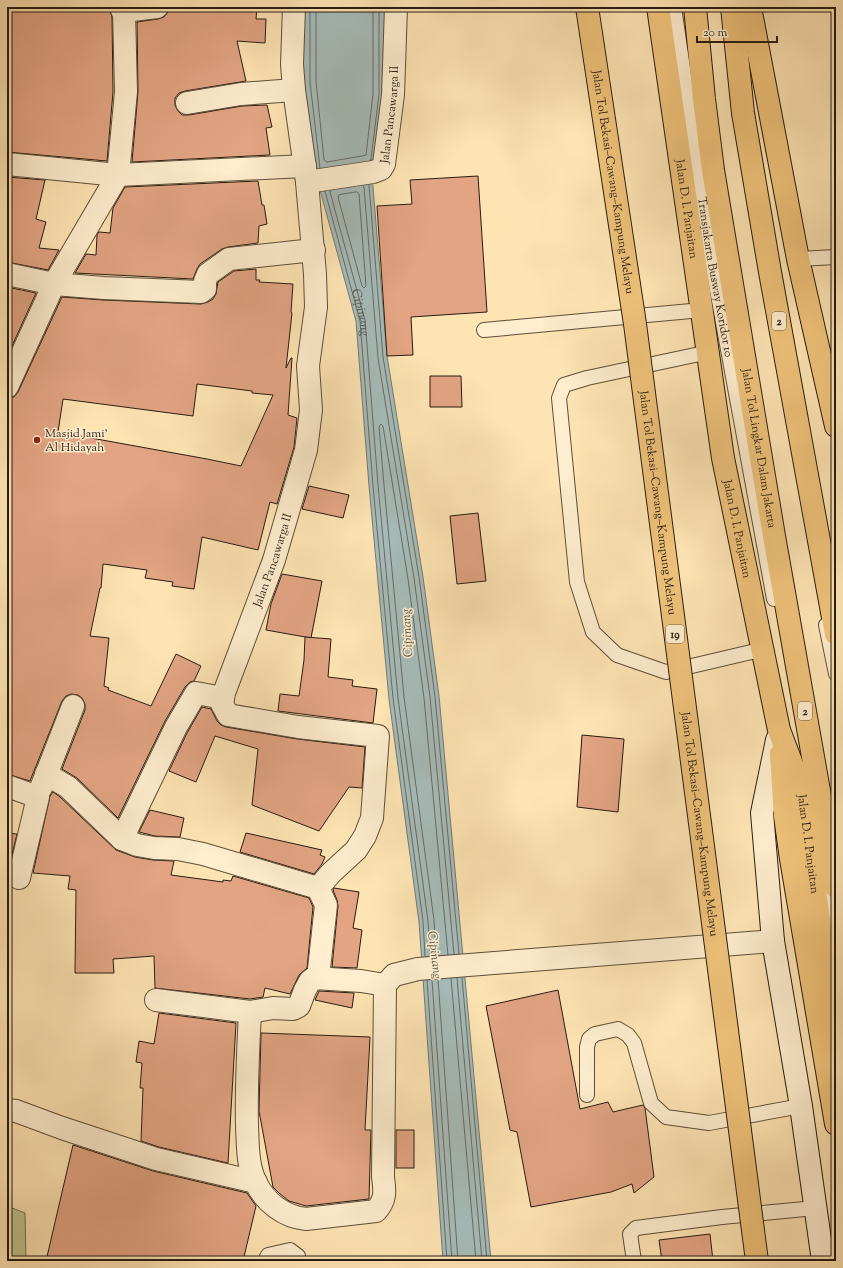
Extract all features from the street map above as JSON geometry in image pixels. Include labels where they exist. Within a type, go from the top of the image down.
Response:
[{"type":"highway","name":"Jalan Tol Bekasi–Cawang–Kampung Melayu","points":[[587,7],[635,324],[757,1261]]},
{"type":"highway","name":"Jalan D. I. Panjaitan","points":[[658,7],[709,352],[723,458],[764,649],[779,730],[801,788],[836,1045]]},
{"type":"highway","name":"Jalan Tol Lingkar Dalam Jakarta","points":[[695,7],[713,170],[774,536],[836,887]]},
{"type":"highway","name":"2","points":[[732,7],[745,128],[836,634]]},
{"type":"highway","points":[[750,7],[798,259],[836,426]]},
{"type":"highway","points":[[779,730],[785,816],[791,859],[836,1124]]},
{"type":"street","points":[[7,387],[54,284],[118,175],[126,92],[122,9],[157,7]]},
{"type":"street","name":"Jalan Pancawarga II","points":[[223,698],[274,560],[306,450],[311,410],[308,366],[316,307],[314,250],[310,176],[294,90],[292,64],[294,7]]},
{"type":"street","name":"Jalan Pancawarga II","points":[[310,176],[373,172],[381,168],[384,164],[392,95],[396,7]]},
{"type":"street","points":[[188,103],[242,94],[294,90]]},
{"type":"street","points":[[7,164],[118,175],[310,176]]},
{"type":"street","points":[[7,274],[54,284],[104,288],[201,292],[205,290],[205,281],[208,274],[229,259],[314,250]]},
{"type":"street","points":[[122,839],[176,727],[196,693],[223,698],[222,704],[228,715],[298,727],[378,736],[372,818],[365,836],[356,850],[318,888]]},
{"type":"street","points":[[19,878],[38,797],[73,706]]},
{"type":"street","points":[[779,730],[762,813],[773,941],[802,1106],[823,1261]]},
{"type":"street","points":[[46,774],[68,787],[122,839],[154,848],[178,849],[203,854],[318,888],[326,905],[318,978]]},
{"type":"street","points":[[7,786],[38,797]]},
{"type":"street","points":[[250,1012],[246,1092],[248,1157],[256,1182],[265,1198],[284,1213],[306,1219],[376,1211],[382,1205],[386,1194],[383,1177],[385,985],[394,975],[418,969],[773,941]]},
{"type":"street","points":[[156,1000],[250,1012],[273,1008],[294,1009],[299,1006],[305,990],[310,981],[314,978],[361,981],[385,985]]},
{"type":"street","points":[[7,1110],[156,1159],[256,1182]]},
{"type":"lane","name":"Transjakarta Busway Koridor 10","points":[[674,7],[710,252],[800,736],[836,948]]},
{"type":"lane","points":[[724,7],[735,104],[757,262],[836,674]]},
{"type":"lane","points":[[798,259],[836,257]]},
{"type":"lane","points":[[484,330],[702,310]]},
{"type":"lane","points":[[709,352],[588,378],[564,385],[559,398],[577,582],[593,632],[618,655],[666,672],[764,649]]},
{"type":"lane","points":[[587,1094],[587,1048],[589,1039],[595,1034],[618,1029],[628,1035],[634,1043],[651,1104],[666,1117],[709,1123],[802,1106]]},
{"type":"lane","points":[[634,1261],[630,1234],[636,1228],[722,1217],[815,1208]]},
{"type":"lane","points":[[265,1261],[268,1255],[290,1250],[299,1258]]},
{"type":"green space","points":[[7,1206],[25,1213],[26,1261],[7,1261]]},
{"type":"water","points":[[301,7],[388,7],[380,166],[312,179],[301,51]]},
{"type":"water","name":"Cipinang","points":[[372,175],[387,356],[423,577],[439,696],[491,1261],[443,1261],[419,922],[389,699],[369,486],[356,321],[318,183]]},
{"type":"building","points":[[7,7],[109,7],[112,17],[113,92],[107,161],[7,152]]},
{"type":"building","points":[[169,7],[257,7],[256,19],[266,19],[265,43],[237,41],[246,81],[179,93],[175,98],[175,105],[182,115],[189,115],[242,106],[267,105],[272,127],[266,128],[270,155],[132,162],[138,92],[137,22],[164,17],[168,12]]},
{"type":"building","points":[[478,176],[487,312],[411,317],[413,355],[387,356],[377,206],[412,204],[410,180]]},
{"type":"building","points":[[7,177],[45,180],[36,219],[46,222],[39,248],[59,250],[48,270],[7,262]]},
{"type":"building","points":[[258,181],[267,224],[259,226],[258,243],[222,249],[200,264],[193,279],[75,273],[86,254],[96,255],[97,235],[99,232],[110,233],[113,208],[125,187]]},
{"type":"building","points":[[256,269],[256,280],[260,280],[259,282],[293,284],[292,313],[286,368],[292,358],[288,415],[297,418],[294,447],[277,504],[270,502],[258,550],[202,537],[194,589],[172,586],[173,582],[145,578],[147,570],[103,564],[101,588],[90,636],[109,638],[104,686],[109,688],[108,690],[151,706],[176,654],[201,666],[194,681],[190,682],[185,687],[165,721],[118,818],[77,778],[62,769],[85,710],[85,704],[82,698],[78,695],[71,694],[66,696],[62,701],[30,781],[7,774],[7,399],[14,397],[18,392],[62,297],[201,304],[213,299],[216,294],[218,282],[234,271]],"holes":[[[197,384],[252,391],[252,393],[273,395],[241,466],[58,432],[63,399],[193,416]]]},
{"type":"building","points":[[7,287],[36,293],[7,357]]},
{"type":"building","points":[[430,376],[461,376],[462,407],[430,407]]},
{"type":"building","points":[[309,486],[349,495],[343,518],[302,509]]},
{"type":"building","points":[[478,513],[486,581],[457,584],[450,516]]},
{"type":"building","points":[[282,574],[322,581],[311,638],[266,630],[271,604]]},
{"type":"building","points":[[305,637],[331,639],[328,677],[353,680],[352,686],[377,689],[373,723],[278,711],[280,694],[299,696],[304,660]]},
{"type":"building","points":[[202,707],[211,709],[217,721],[226,727],[297,739],[365,747],[362,788],[349,787],[319,831],[252,805],[258,749],[215,736],[196,782],[169,771],[187,733]]},
{"type":"building","points":[[582,735],[624,739],[618,812],[577,807]]},
{"type":"building","points":[[53,792],[116,850],[135,857],[174,861],[171,875],[223,882],[223,880],[231,881],[233,876],[309,898],[313,907],[307,968],[299,975],[290,994],[265,988],[263,997],[250,999],[155,988],[154,956],[113,959],[114,973],[75,973],[76,890],[68,889],[70,876],[33,873],[50,796]]},
{"type":"building","points":[[150,810],[184,818],[180,837],[155,836],[139,832]]},
{"type":"building","points":[[7,833],[17,834],[8,871],[7,870]]},
{"type":"building","points":[[246,833],[322,850],[320,855],[325,857],[322,864],[314,874],[240,852]]},
{"type":"building","points":[[334,888],[359,892],[353,928],[362,930],[357,968],[332,967],[338,906],[333,890]]},
{"type":"building","points":[[558,990],[580,1109],[608,1102],[613,1112],[643,1105],[645,1108],[654,1177],[634,1193],[632,1184],[611,1192],[531,1207],[517,1132],[510,1130],[486,1006]]},
{"type":"building","points":[[319,991],[354,993],[352,1008],[315,1000]]},
{"type":"building","points":[[159,1013],[236,1023],[228,1163],[159,1147],[141,1141],[143,1088],[140,1088],[142,1063],[136,1062],[139,1041],[154,1044]]},
{"type":"building","points":[[261,1033],[370,1037],[365,1130],[371,1130],[369,1199],[306,1206],[289,1201],[273,1187],[259,1111]]},
{"type":"building","points":[[396,1130],[414,1130],[414,1168],[396,1168]]},
{"type":"building","points":[[73,1145],[153,1171],[247,1193],[256,1206],[243,1261],[46,1261]]},
{"type":"building","points":[[710,1234],[713,1261],[662,1261],[659,1240]]},
{"type":"place","name":"Masjid Jami' Al Hidayah","points":[[37,440]]}]
